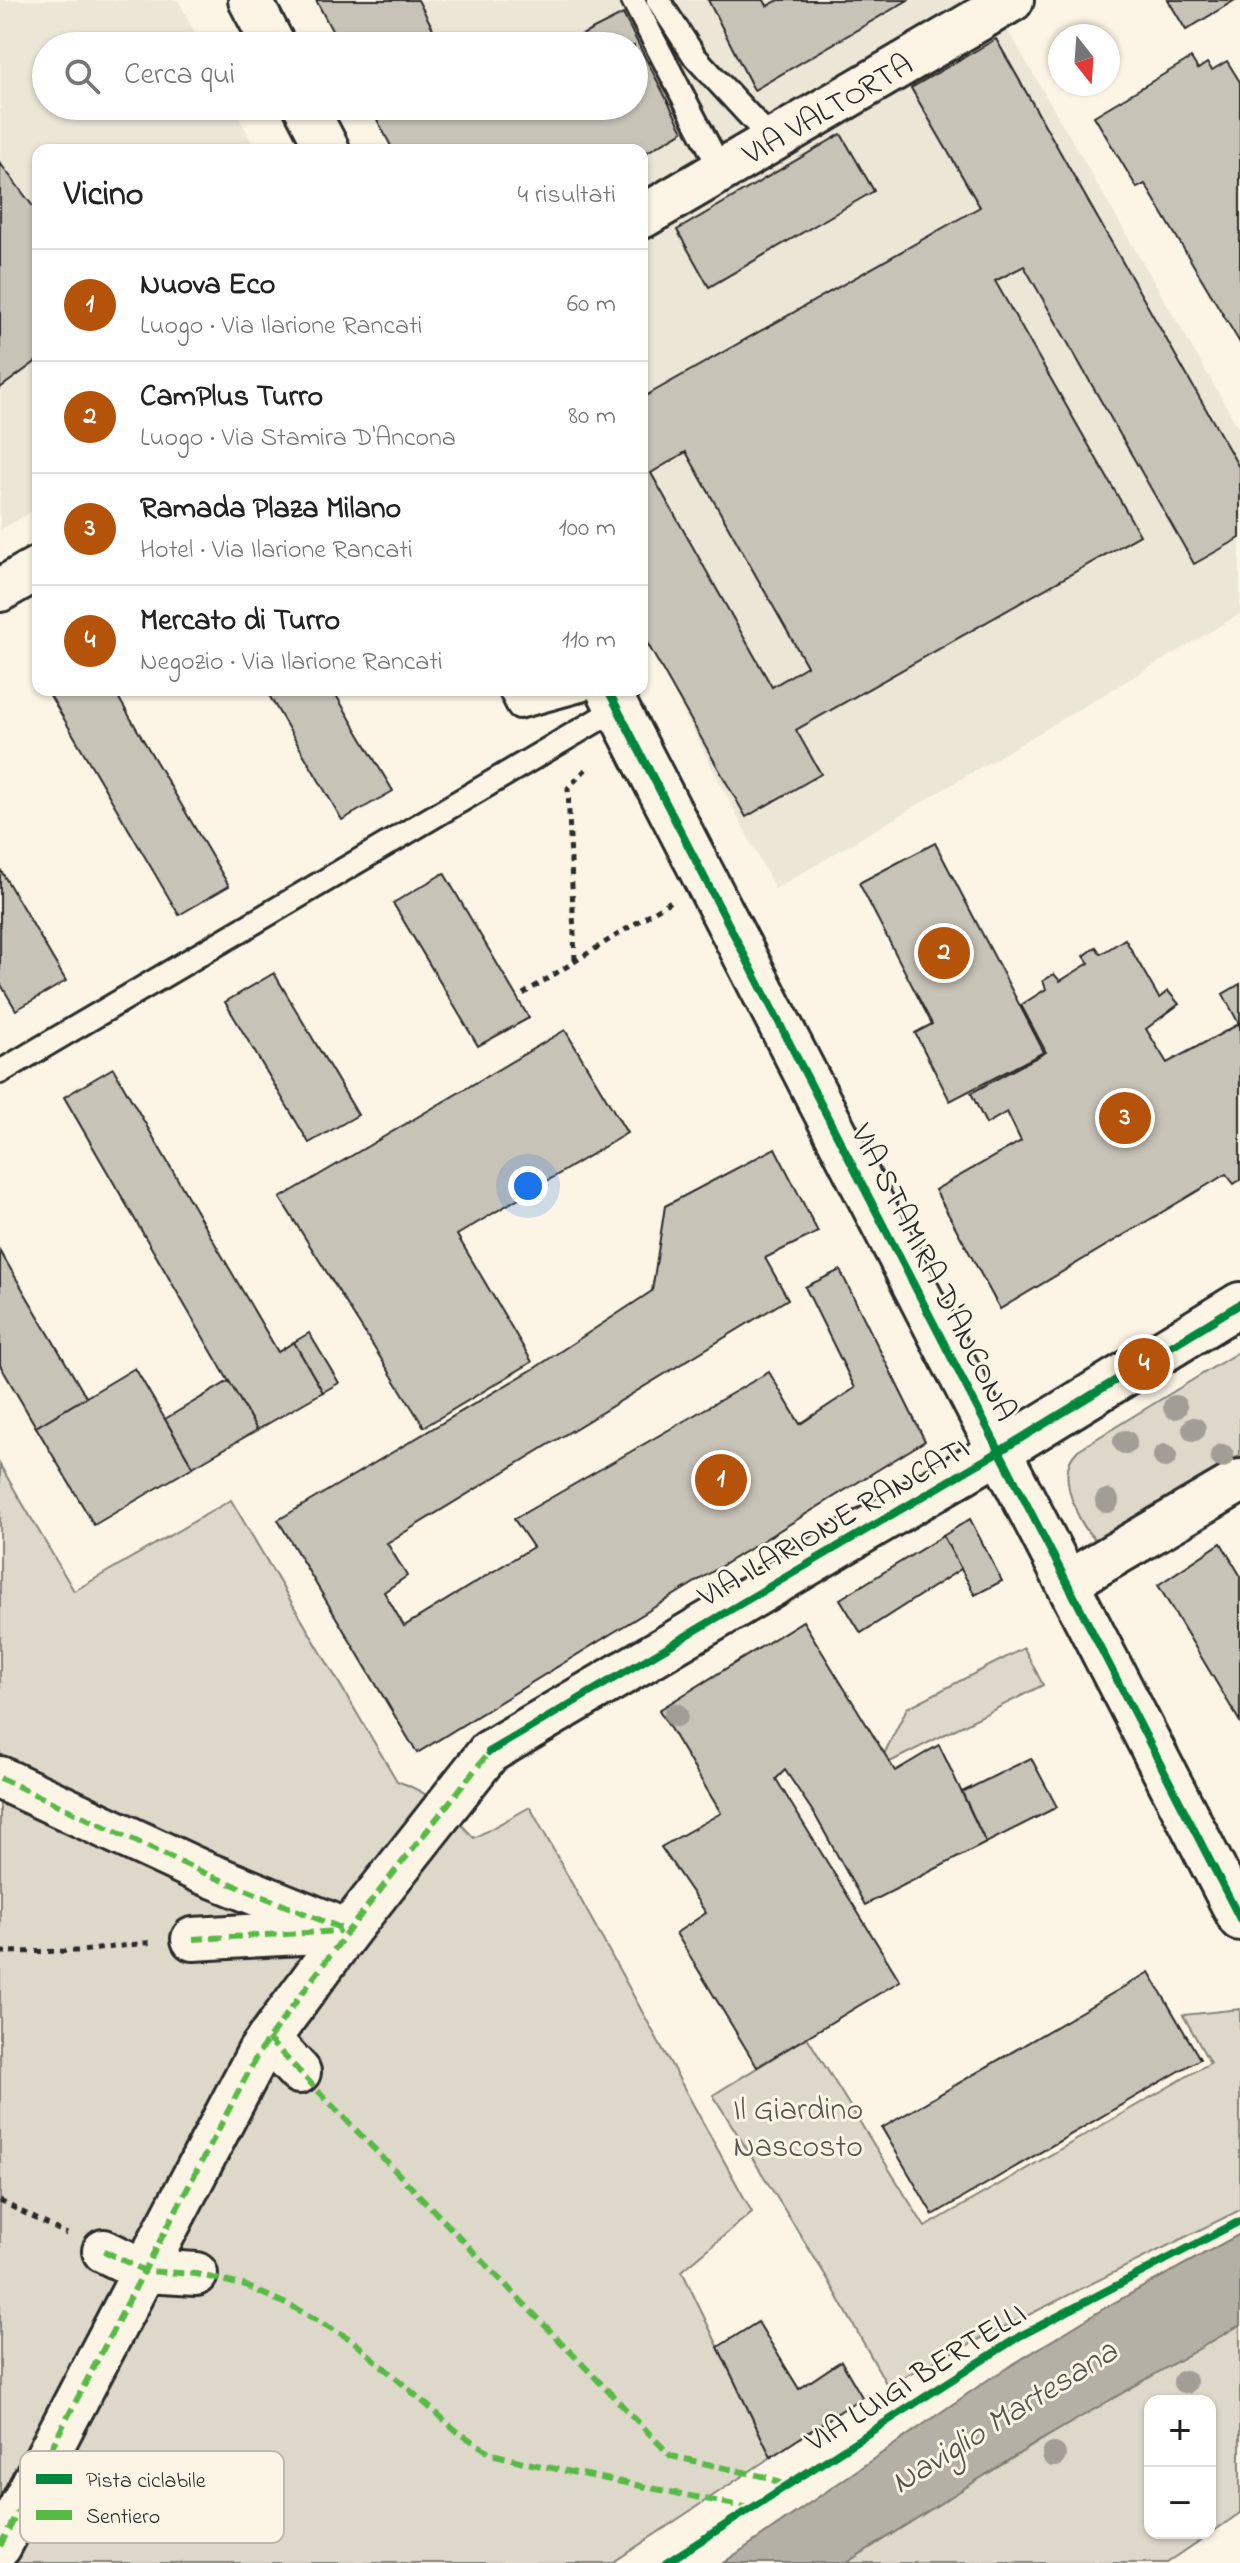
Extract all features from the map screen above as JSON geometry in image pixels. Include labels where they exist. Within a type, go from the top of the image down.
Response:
[{"type":"street","points":[[250,0],[267,32]]},
{"type":"street","name":"VIA VALTORTA","points":[[648,213],[1012,0]]},
{"type":"street","points":[[312,120],[325,144]]},
{"type":"street","points":[[0,590],[32,571]]},
{"type":"street","name":"VIA STAMIRA D'ANCONA","points":[[613,699],[1240,1919]]},
{"type":"street","name":"VIA ILARIONE RANCATI","points":[[348,1931],[489,1752],[1000,1451],[1240,1304]]},
{"type":"street","points":[[1068,1582],[1240,1481]]},
{"type":"street","points":[[0,1778],[202,1872],[348,1931]]},
{"type":"street","points":[[193,1939],[348,1931]]},
{"type":"street","points":[[50,2451],[268,2039],[348,1931]]},
{"type":"street","points":[[268,2039],[299,2072]]},
{"type":"street","points":[[104,2251],[145,2271],[196,2274]]},
{"type":"street","points":[[0,2546],[20,2508]]},
{"type":"lane","points":[[633,0],[721,170]]},
{"type":"lane","points":[[658,0],[695,57],[772,140]]},
{"type":"lane","points":[[513,696],[519,707],[559,696]]},
{"type":"lane","points":[[0,1072],[613,699]]},
{"type":"path","points":[[575,961],[568,788],[588,767]]},
{"type":"path","points":[[523,994],[705,879]]},
{"type":"path","points":[[0,1952],[81,1951],[193,1939]]},
{"type":"path","points":[[0,2201],[104,2251]]},
{"type":"shaded area","points":[[0,0],[178,0],[195,32],[32,32],[32,120],[240,120],[253,144],[32,144],[32,511],[0,530]]},
{"type":"shaded area","points":[[316,0],[1023,0],[999,15],[1240,430],[1240,614],[775,889],[648,644],[648,144],[641,144],[637,120],[648,120],[648,32],[333,32]]},
{"type":"green space","points":[[1240,1351],[1240,1455],[1105,1538],[1096,1540],[1073,1504],[1068,1470],[1074,1455]]},
{"type":"green space","points":[[0,1465],[74,1591],[231,1500],[397,1781],[449,1812],[474,1838],[530,1807],[752,2212],[682,2271],[771,2457],[612,2563],[0,2563]]},
{"type":"green space","points":[[1024,1648],[1043,1685],[890,1762],[884,1754],[907,1708]]},
{"type":"green space","name":"Il Giardino Nascosto","points":[[1240,2009],[1240,2210],[887,2385],[829,2281],[713,2095],[807,2037],[925,2227],[1210,2063],[1183,2015]]},
{"type":"green space","points":[[1240,2318],[1240,2513],[1216,2529],[1216,2395],[1144,2395],[1144,2539],[1202,2539],[1167,2563],[842,2563]]},
{"type":"water","name":"Naviglio Martesana","points":[[1240,2234],[1240,2325],[1036,2443],[846,2563],[723,2563],[989,2379],[1108,2306]]},
{"type":"building","points":[[316,0],[418,0],[435,32],[333,32]]},
{"type":"building","points":[[708,0],[764,0],[767,6],[779,0],[908,0],[754,90]]},
{"type":"building","points":[[1168,0],[1235,0],[1186,30]]},
{"type":"building","points":[[623,14],[632,32],[588,32]]},
{"type":"building","points":[[996,39],[1240,469],[1240,538],[1194,564],[1024,266],[995,281],[1140,535],[796,730],[821,774],[746,817],[648,645],[648,395],[980,207],[911,88]],"holes":[[[686,452],[807,666],[772,687],[651,473]]]},
{"type":"building","points":[[1191,58],[1198,69],[1207,63],[1212,70],[1227,61],[1240,82],[1240,343],[1145,184],[1137,188],[1094,116]]},
{"type":"building","points":[[648,63],[683,131],[648,151],[648,144],[390,144],[377,120],[648,120]]},
{"type":"building","points":[[841,134],[874,191],[709,287],[677,230]]},
{"type":"building","points":[[0,163],[32,205],[32,364],[0,388]]},
{"type":"building","points":[[51,696],[118,696],[229,886],[179,915]]},
{"type":"building","points":[[270,696],[337,696],[393,791],[342,820]]},
{"type":"building","points":[[935,843],[1044,1052],[950,1101],[915,1033],[932,1024],[859,883]]},
{"type":"building","points":[[0,869],[66,981],[16,1010],[0,983]]},
{"type":"building","points":[[444,873],[529,1018],[478,1046],[393,903]]},
{"type":"building","points":[[1125,939],[1159,998],[1168,991],[1179,1004],[1146,1029],[1167,1063],[1239,1024],[1223,994],[1240,984],[1240,1180],[1234,1184],[1226,1174],[1000,1309],[935,1190],[1021,1141],[1007,1112],[986,1124],[971,1093],[1046,1052],[1021,1005],[1046,989],[1043,981],[1054,974],[1060,981],[1089,963],[1084,956],[1096,947],[1101,954]]},
{"type":"building","points":[[274,973],[358,1115],[309,1143],[225,1002]]},
{"type":"building","points":[[565,1030],[627,1133],[457,1235],[532,1362],[424,1427],[280,1198]]},
{"type":"building","points":[[113,1068],[278,1352],[294,1342],[323,1392],[257,1430],[64,1097]]},
{"type":"building","points":[[775,1148],[818,1232],[765,1258],[788,1299],[387,1543],[407,1576],[384,1592],[404,1626],[533,1547],[514,1519],[769,1372],[800,1424],[855,1388],[805,1287],[840,1270],[925,1441],[417,1753],[278,1520],[535,1368],[652,1291],[665,1206]]},
{"type":"building","points":[[0,1251],[86,1397],[36,1427],[0,1365]]},
{"type":"building","points":[[309,1333],[339,1383],[323,1392],[294,1342]]},
{"type":"building","points":[[135,1368],[193,1467],[94,1525],[36,1427]]},
{"type":"building","points":[[229,1381],[257,1430],[193,1467],[165,1419]]},
{"type":"building","points":[[970,1519],[1002,1581],[975,1595],[943,1536]]},
{"type":"building","points":[[943,1536],[961,1569],[861,1633],[840,1599]]},
{"type":"building","points":[[1221,1543],[1240,1575],[1240,1722],[1158,1585]]},
{"type":"building","points":[[803,1621],[895,1771],[939,1745],[986,1843],[865,1905],[815,1815],[785,1770],[776,1779],[900,1981],[757,2067],[676,1933],[706,1913],[661,1847],[721,1813],[659,1710]]},
{"type":"building","points":[[1031,1758],[1057,1807],[986,1843],[962,1792]]},
{"type":"building","points":[[1149,1972],[1200,2059],[933,2215],[882,2128]]},
{"type":"building","points":[[758,2322],[799,2389],[841,2361],[862,2397],[771,2457],[718,2347]]},
{"type":"marked path","points":[[50,2451],[259,2052],[348,1931],[489,1752]]},
{"type":"marked path","points":[[0,1778],[202,1872],[348,1931]]},
{"type":"marked path","points":[[193,1939],[341,1931]]},
{"type":"marked path","points":[[268,2039],[671,2456],[766,2477],[787,2486]]},
{"type":"marked path","points":[[104,2251],[145,2271],[196,2274],[246,2286],[295,2308],[352,2340],[458,2432],[492,2454],[750,2508]]},
{"type":"marked path","points":[[0,2546],[20,2508]]},
{"type":"cycle path","points":[[611,696],[1240,1919]]},
{"type":"cycle path","points":[[489,1752],[1000,1451],[1240,1304]]},
{"type":"cycle path","name":"VIA LUIGI BERTELLI","points":[[666,2563],[1020,2336],[1240,2221]]},
{"type":"place","name":"CamPlus Turro","points":[[944,953]]},
{"type":"place","name":"Ramada Plaza Milano","points":[[1125,1118]]},
{"type":"place","name":"Mercato di Turro","points":[[1144,1364]]},
{"type":"place","name":"Nuova Eco","points":[[721,1480]]}]
